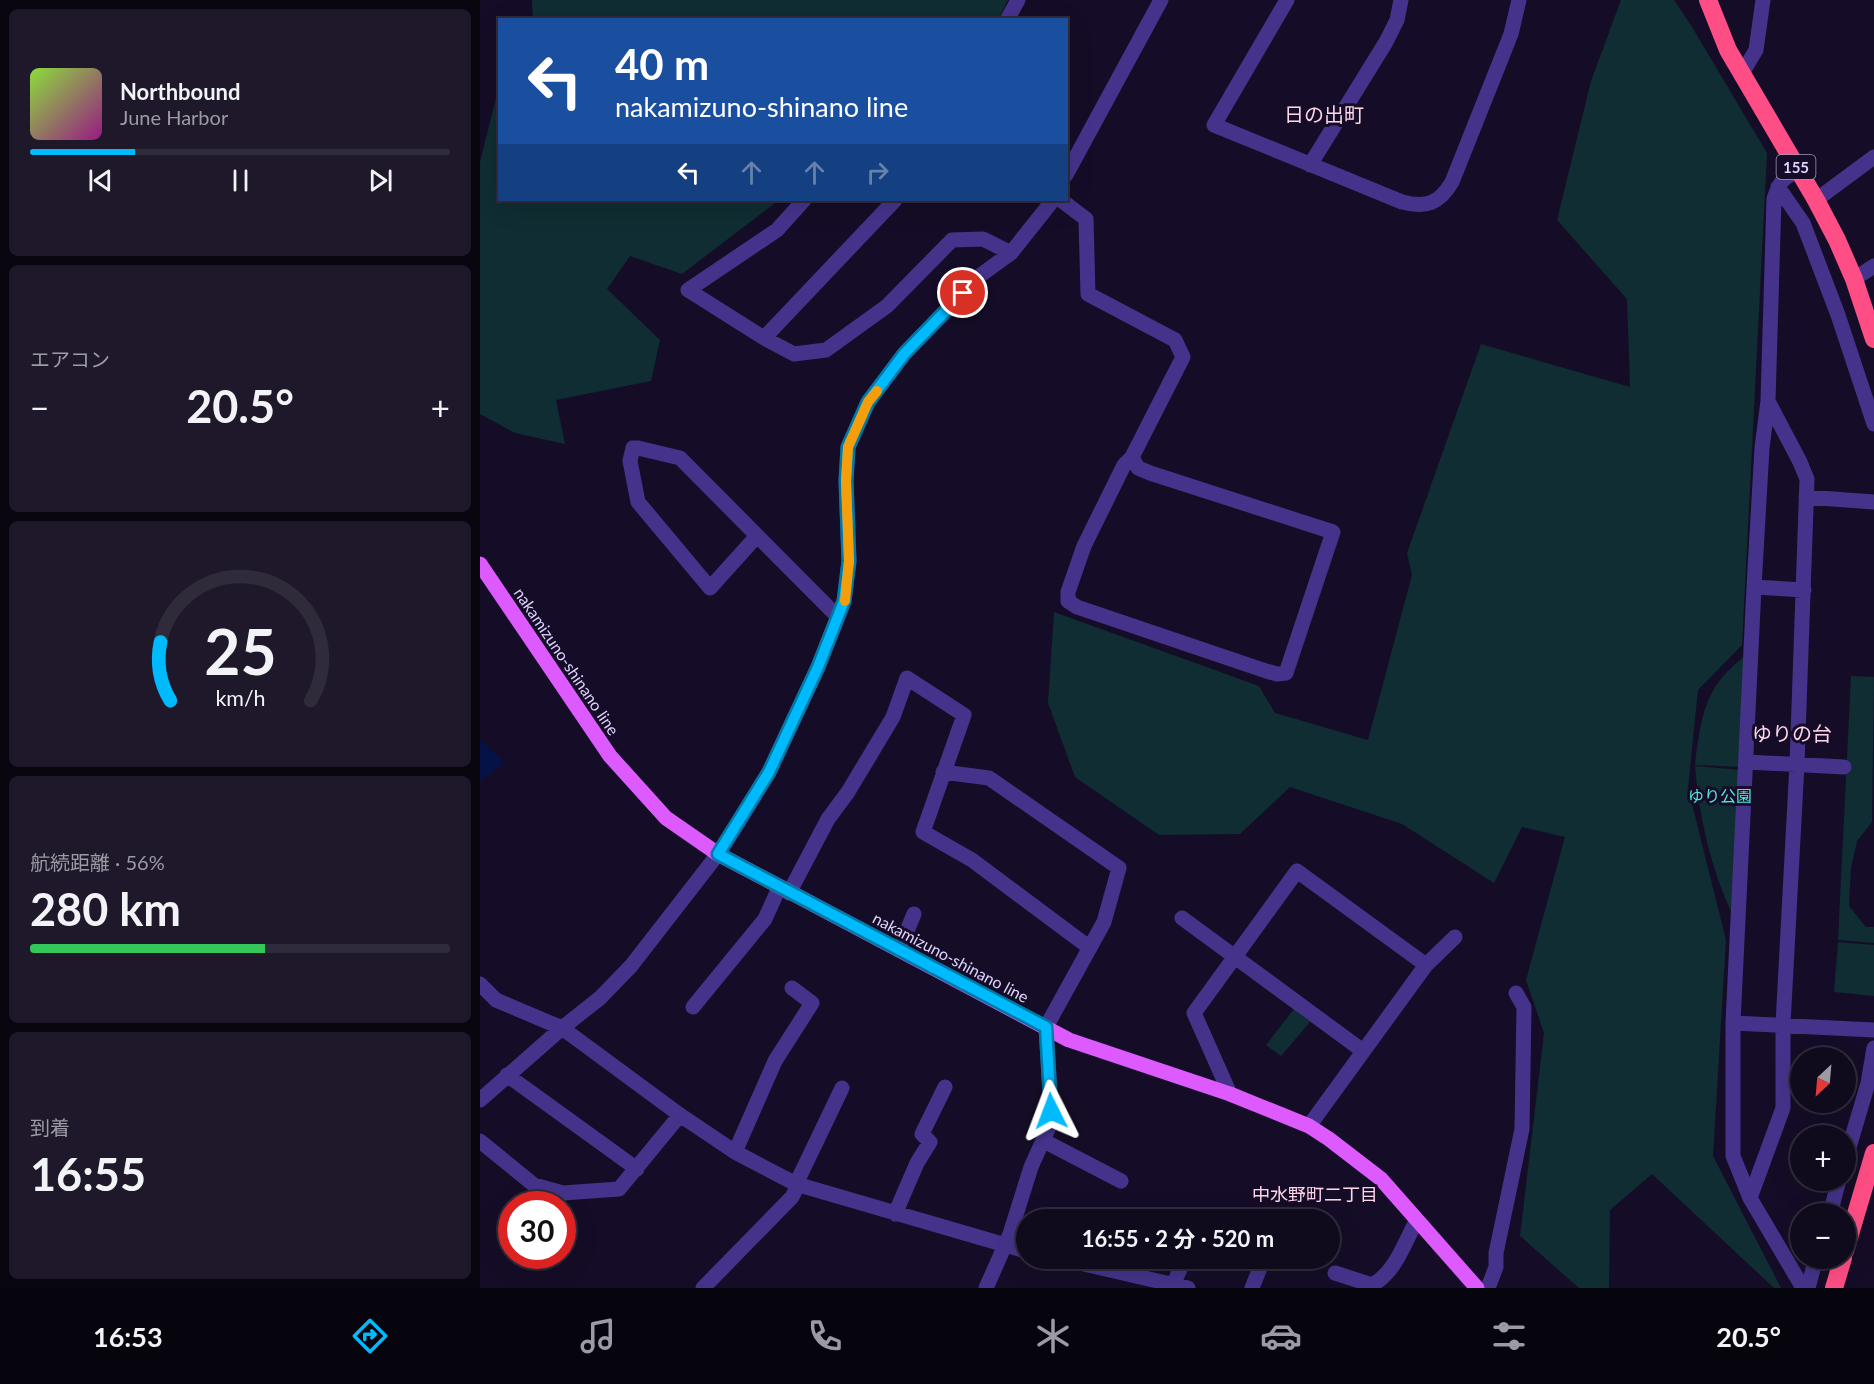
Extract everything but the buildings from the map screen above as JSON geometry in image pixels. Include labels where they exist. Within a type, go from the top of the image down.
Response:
[{"type":"highway","name":"155","points":[[1708,0],[1728,50],[1741,75],[1816,200],[1837,240],[1854,279],[1874,339]]},
{"type":"highway","points":[[1856,1214],[1874,1153]]},
{"type":"highway","points":[[1834,1288],[1840,1269]]},
{"type":"main road","name":"nakamizuno-shinano line","points":[[480,564],[610,756],[666,818],[718,854],[1069,1040],[1230,1094],[1309,1126],[1381,1179],[1477,1288]]},
{"type":"street","points":[[1008,18],[1018,0]]},
{"type":"street","points":[[1068,172],[1161,0]]},
{"type":"street","points":[[1287,0],[1214,125],[1418,207],[1444,195],[1452,182],[1511,34],[1519,0]]},
{"type":"street","points":[[1310,165],[1386,42],[1397,20],[1401,0]]},
{"type":"street","points":[[1741,75],[1756,50],[1763,0]]},
{"type":"street","points":[[1816,200],[1874,157]]},
{"type":"street","points":[[1799,172],[1788,174],[1778,187],[1774,199],[1768,401],[1762,448],[1754,587],[1733,1023],[1732,1156],[1750,1198],[1803,1288]]},
{"type":"street","points":[[1778,187],[1803,223],[1838,315],[1874,424]]},
{"type":"street","points":[[803,201],[777,230],[688,290],[764,338],[794,354],[826,350],[887,306],[952,240],[983,239],[1011,253]]},
{"type":"street","points":[[764,338],[893,201]]},
{"type":"street","points":[[480,1100],[600,998],[631,966],[718,854],[769,772],[818,667],[844,601],[849,561],[846,481],[848,447],[868,402],[904,354],[978,277],[1011,253],[1052,201]]},
{"type":"street","points":[[1062,201],[1086,219],[1088,294],[1175,340],[1184,357],[1084,546],[1068,592],[1068,601],[1077,607],[1255,668],[1277,674],[1286,673],[1334,532],[1150,473],[1138,468],[1132,457]]},
{"type":"street","points":[[1854,279],[1874,266]]},
{"type":"street","points":[[1750,1198],[1783,1108],[1783,1024],[1797,764],[1807,479],[1768,401]]},
{"type":"street","points":[[756,537],[710,588],[638,502],[630,461],[633,448],[680,458],[838,617]]},
{"type":"street","points":[[1806,497],[1874,502]]},
{"type":"street","points":[[1754,587],[1804,590]]},
{"type":"street","points":[[693,1007],[765,919],[828,819],[848,792],[893,717],[907,678],[964,715],[923,832],[972,860],[1090,948]]},
{"type":"street","points":[[1747,762],[1844,767]]},
{"type":"street","points":[[943,772],[989,778],[1119,868],[1104,922],[1046,1027],[1051,1111],[1049,1126],[1044,1142],[1031,1167],[1010,1234],[986,1288]]},
{"type":"street","points":[[1230,1094],[1194,1013],[1297,871],[1426,965]]},
{"type":"street","points":[[899,950],[914,914]]},
{"type":"street","points":[[1182,918],[1363,1051]]},
{"type":"street","points":[[1309,1126],[1426,965],[1455,937]]},
{"type":"street","points":[[480,984],[495,1000],[562,1028],[680,1115],[735,1152],[797,1184],[1016,1249]]},
{"type":"street","points":[[735,1152],[775,1061],[812,1003],[792,988]]},
{"type":"street","points":[[1488,1288],[1496,1267],[1496,1253],[1522,1129],[1524,1007],[1516,993]]},
{"type":"street","points":[[1733,1023],[1874,1030]]},
{"type":"street","points":[[1856,1125],[1868,1083],[1874,1048]]},
{"type":"street","points":[[507,1075],[637,1169]]},
{"type":"street","points":[[895,1214],[917,1163],[930,1142],[922,1134],[945,1086]]},
{"type":"street","points":[[703,1288],[792,1197],[842,1088]]},
{"type":"street","points":[[480,1141],[534,1185],[563,1193],[619,1189],[680,1115]]},
{"type":"street","points":[[1044,1142],[1121,1181]]},
{"type":"street","points":[[1335,1272],[1372,1285],[1382,1280],[1392,1269],[1418,1220]]},
{"type":"street","points":[[1106,1269],[1180,1286],[1183,1269]]},
{"type":"street","points":[[1252,1288],[1260,1269]]},
{"type":"street","points":[[1808,1288],[1813,1269]]},
{"type":"green space","points":[[532,0],[1008,0],[999,18],[533,18]]},
{"type":"green space","points":[[1621,0],[1674,0],[1767,153],[1742,645],[1698,690],[1688,788],[1726,940],[1713,1156],[1781,1288],[1774,1288],[1652,1174],[1610,1210],[1609,1288],[1579,1288],[1520,1236],[1544,1033],[1526,980],[1565,837],[1522,827],[1494,883],[1402,824],[1290,787],[1240,834],[1159,835],[1075,777],[1048,703],[1054,612],[1259,686],[1275,713],[1368,740],[1412,575],[1407,553],[1481,344],[1630,387],[1627,299],[1557,220],[1591,81]]},
{"type":"green space","points":[[498,90],[498,201],[778,201],[682,274],[630,256],[607,289],[660,340],[651,381],[556,400],[565,444],[515,433],[480,414],[480,162]]},
{"type":"green space","points":[[1758,647],[1742,767],[1695,765],[1701,727],[1710,697],[1728,671]]},
{"type":"green space","points":[[1851,676],[1874,677],[1872,822],[1857,841],[1851,868],[1849,906],[1866,927],[1874,927],[1874,943],[1838,940]]},
{"type":"green space","name":"ゆり公園","points":[[1695,766],[1742,770],[1733,916],[1718,880],[1707,843]]},
{"type":"green space","points":[[1838,942],[1874,945],[1874,996],[1834,992]]},
{"type":"green space","points":[[1294,1009],[1310,1022],[1281,1056],[1266,1045]]},
{"type":"shaded area","points":[[480,740],[505,763],[480,781]]},
{"type":"slow traffic","points":[[845,601],[849,561],[846,481],[848,447],[868,402],[877,391]]},
{"type":"district","name":"日の出町","points":[[1324,114]]},
{"type":"district","name":"ゆりの台","points":[[1792,733]]},
{"type":"district","name":"中水野町二丁目","points":[[1315,1194]]},
{"type":"route","points":[[963,293],[904,354],[868,402],[848,447],[846,481],[849,561],[844,601],[818,667],[769,772],[718,854],[1046,1027],[1051,1111]]}]
